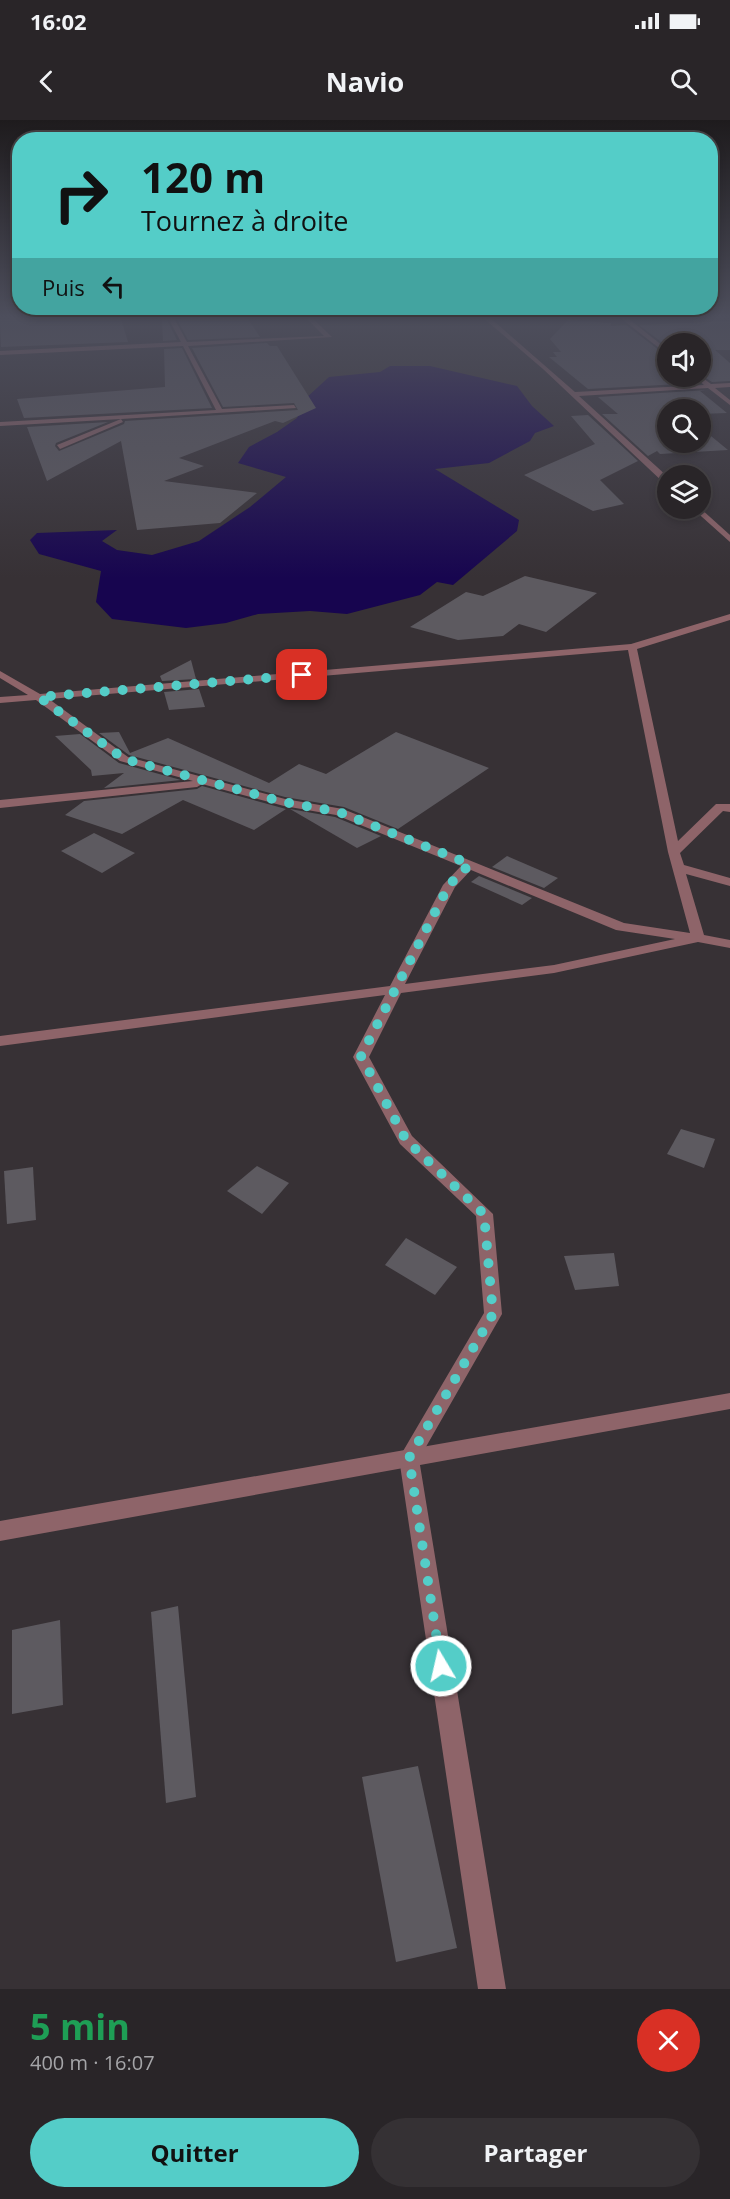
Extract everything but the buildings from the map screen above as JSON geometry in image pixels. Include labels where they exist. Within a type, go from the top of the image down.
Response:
[{"type":"street","points":[[216,403],[220,411]]},
{"type":"street","points":[[584,403],[657,472]]},
{"type":"street","points":[[0,424],[294,407]]},
{"type":"street","points":[[60,447],[131,416]]},
{"type":"street","points":[[708,519],[730,540]]},
{"type":"street","points":[[0,700],[632,647],[730,617]]},
{"type":"street","points":[[632,647],[674,852],[698,938]]},
{"type":"street","points":[[0,674],[39,697],[124,759],[206,783],[284,802],[339,812],[621,927],[730,944]]},
{"type":"street","points":[[0,804],[206,783]]},
{"type":"street","points":[[674,852],[720,807],[730,807]]},
{"type":"street","points":[[470,864],[449,885],[361,1056],[406,1140],[484,1214],[493,1314],[409,1458],[492,1989]]},
{"type":"street","points":[[680,868],[730,882]]},
{"type":"street","points":[[0,1041],[554,969],[698,938]]},
{"type":"street","points":[[0,1531],[730,1401]]},
{"type":"shaded area","points":[[303,403],[530,403],[554,426],[535,433],[530,441],[489,463],[435,469],[519,520],[517,531],[453,585],[437,582],[420,595],[347,614],[310,611],[258,614],[226,623],[186,628],[112,619],[96,602],[101,571],[39,554],[30,540],[37,533],[117,530],[102,541],[117,550],[152,555],[199,541],[250,507],[286,477],[238,463],[249,447],[297,418]]},
{"type":"route","points":[[302,675],[39,697],[124,759],[206,783],[284,802],[339,812],[470,864],[449,885],[361,1056],[406,1140],[484,1214],[493,1314],[409,1458],[441,1666]]}]
